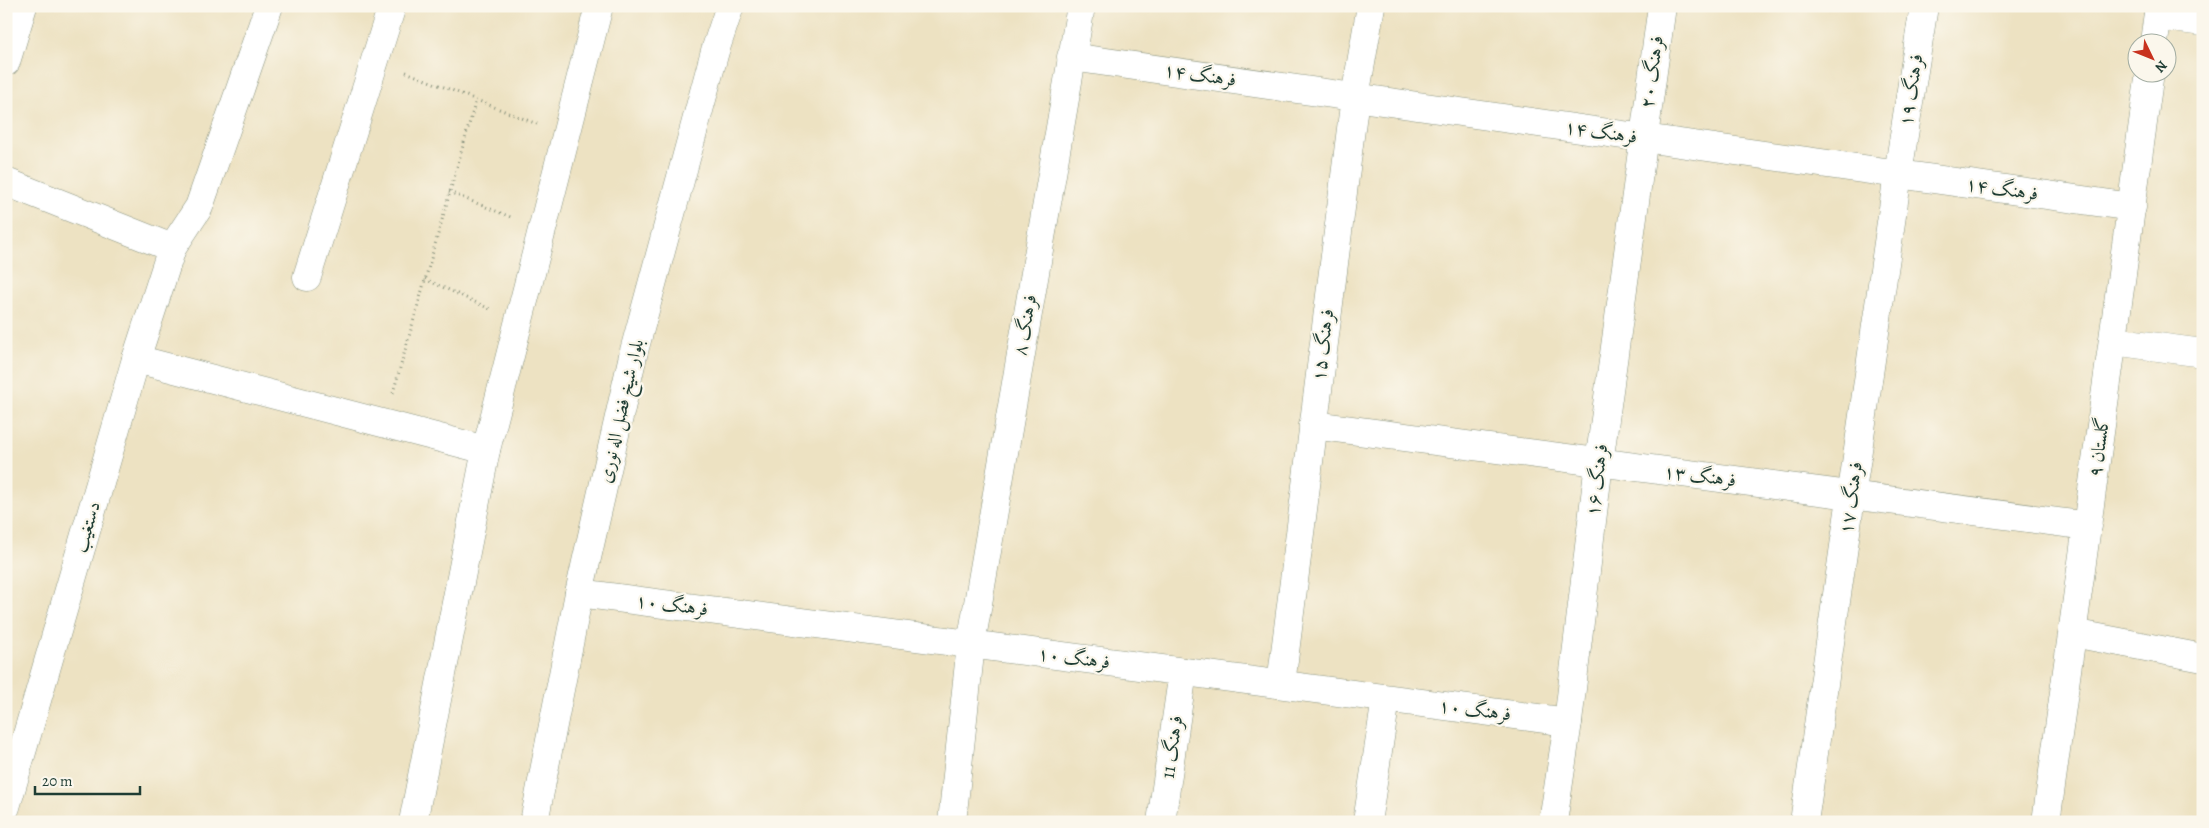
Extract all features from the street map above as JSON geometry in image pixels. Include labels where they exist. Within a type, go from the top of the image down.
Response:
[{"type":"street","points":[[6,62],[23,6]]},
{"type":"street","name":"دستغیب","points":[[6,807],[136,359],[172,248],[199,207],[269,6]]},
{"type":"street","points":[[307,277],[392,6]]},
{"type":"street","points":[[413,822],[486,450],[599,6]]},
{"type":"street","name":"بلوار شیخ فضل اله نوری","points":[[534,822],[579,593],[634,351],[714,51],[730,6]]},
{"type":"street","name":"فرهنگ ۸","points":[[952,822],[970,644],[1081,6]]},
{"type":"street","name":"فرهنگ ۱۵","points":[[1281,684],[1355,97],[1371,6]]},
{"type":"street","name":"فرهنگ ۲۰","points":[[1642,138],[1662,6]]},
{"type":"street","name":"فرهنگ ۱۹","points":[[1898,174],[1924,6]]},
{"type":"street","points":[[2156,32],[2159,11],[2203,22]]},
{"type":"street","name":"فرهنگ ۱۴","points":[[1071,57],[2132,207]]},
{"type":"street","name":"گلستان ۹","points":[[2046,822],[2149,82]]},
{"type":"street","name":"فرهنگ ۱۶","points":[[1553,822],[1568,722],[1599,463],[1642,138]]},
{"type":"street","name":"فرهنگ ۱۷","points":[[1804,822],[1898,174]]},
{"type":"street","points":[[6,182],[172,248]]},
{"type":"street","points":[[2113,340],[2203,353]]},
{"type":"street","points":[[136,359],[486,450]]},
{"type":"street","name":"فرهنگ ۱۳","points":[[1313,425],[2088,526]]},
{"type":"street","name":"فرهنگ ۱۰","points":[[579,593],[1568,722]]},
{"type":"street","points":[[2073,633],[2203,658]]},
{"type":"street","name":"فرهنگ 11","points":[[1161,822],[1183,672]]},
{"type":"street","points":[[1367,822],[1386,698]]},
{"type":"path","points":[[375,60],[566,135]]},
{"type":"path","points":[[384,423],[476,100]]},
{"type":"path","points":[[449,192],[542,230]]},
{"type":"path","points":[[425,279],[519,322]]}]
